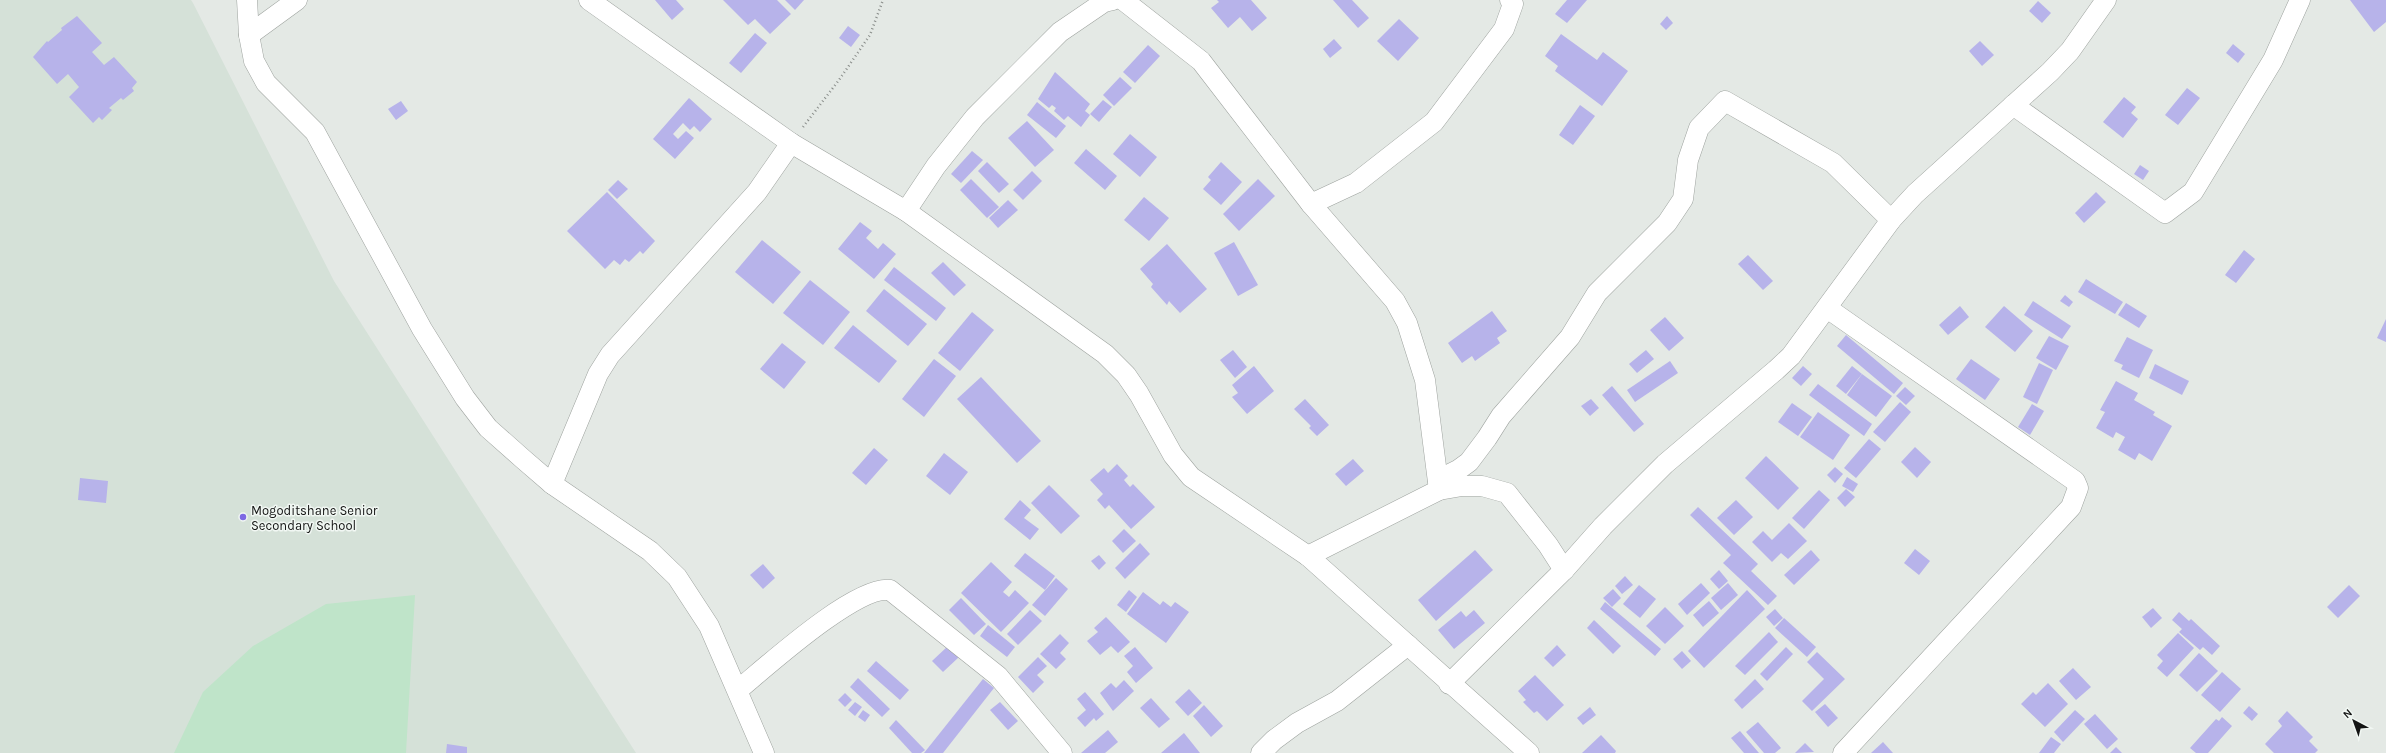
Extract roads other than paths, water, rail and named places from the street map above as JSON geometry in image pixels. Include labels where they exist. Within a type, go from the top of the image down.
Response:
[{"type":"street","points":[[247,0],[249,35],[254,61],[266,83],[315,132],[422,329],[465,398],[488,428],[552,484],[650,551],[677,577],[709,626],[764,753]]},
{"type":"street","points":[[249,35],[297,0]]},
{"type":"street","points":[[589,0],[791,143],[906,211],[1105,354],[1126,375],[1139,394],[1173,456],[1191,477],[1308,556],[1523,752]]},
{"type":"street","points":[[906,211],[936,166],[975,117],[1060,32],[1104,2],[1113,0]]},
{"type":"street","points":[[1123,0],[1201,61],[1311,204],[1395,301],[1407,323],[1426,380],[1438,485]]},
{"type":"street","points":[[1311,204],[1356,182],[1434,122],[1504,29],[1512,4],[1510,0]]},
{"type":"street","points":[[1449,684],[1564,570],[1603,526],[1665,464],[1791,356],[1890,220],[1915,194],[2014,105],[2070,51],[2106,0]]},
{"type":"street","points":[[2014,105],[2165,213],[2193,192],[2273,60],[2300,0]]},
{"type":"street","points":[[1308,556],[1438,485],[1469,462],[1501,416],[1570,337],[1597,293],[1667,223],[1683,199],[1688,160],[1699,128],[1725,101],[1833,164],[1890,220]]},
{"type":"street","points":[[552,484],[598,374],[610,355],[757,192],[791,143]]},
{"type":"street","points":[[1827,308],[2075,481],[2078,488],[2071,507],[1843,753]]},
{"type":"street","points":[[1438,485],[1482,486],[1507,493],[1548,545],[1564,570]]},
{"type":"street","points":[[738,690],[826,618],[849,604],[883,589],[890,590],[998,676],[1062,753]]},
{"type":"street","points":[[1261,753],[1274,740],[1297,723],[1337,701],[1408,646]]},
{"type":"place","name":"Mogoditshane Senior Secondary School","points":[[243,517]]}]
